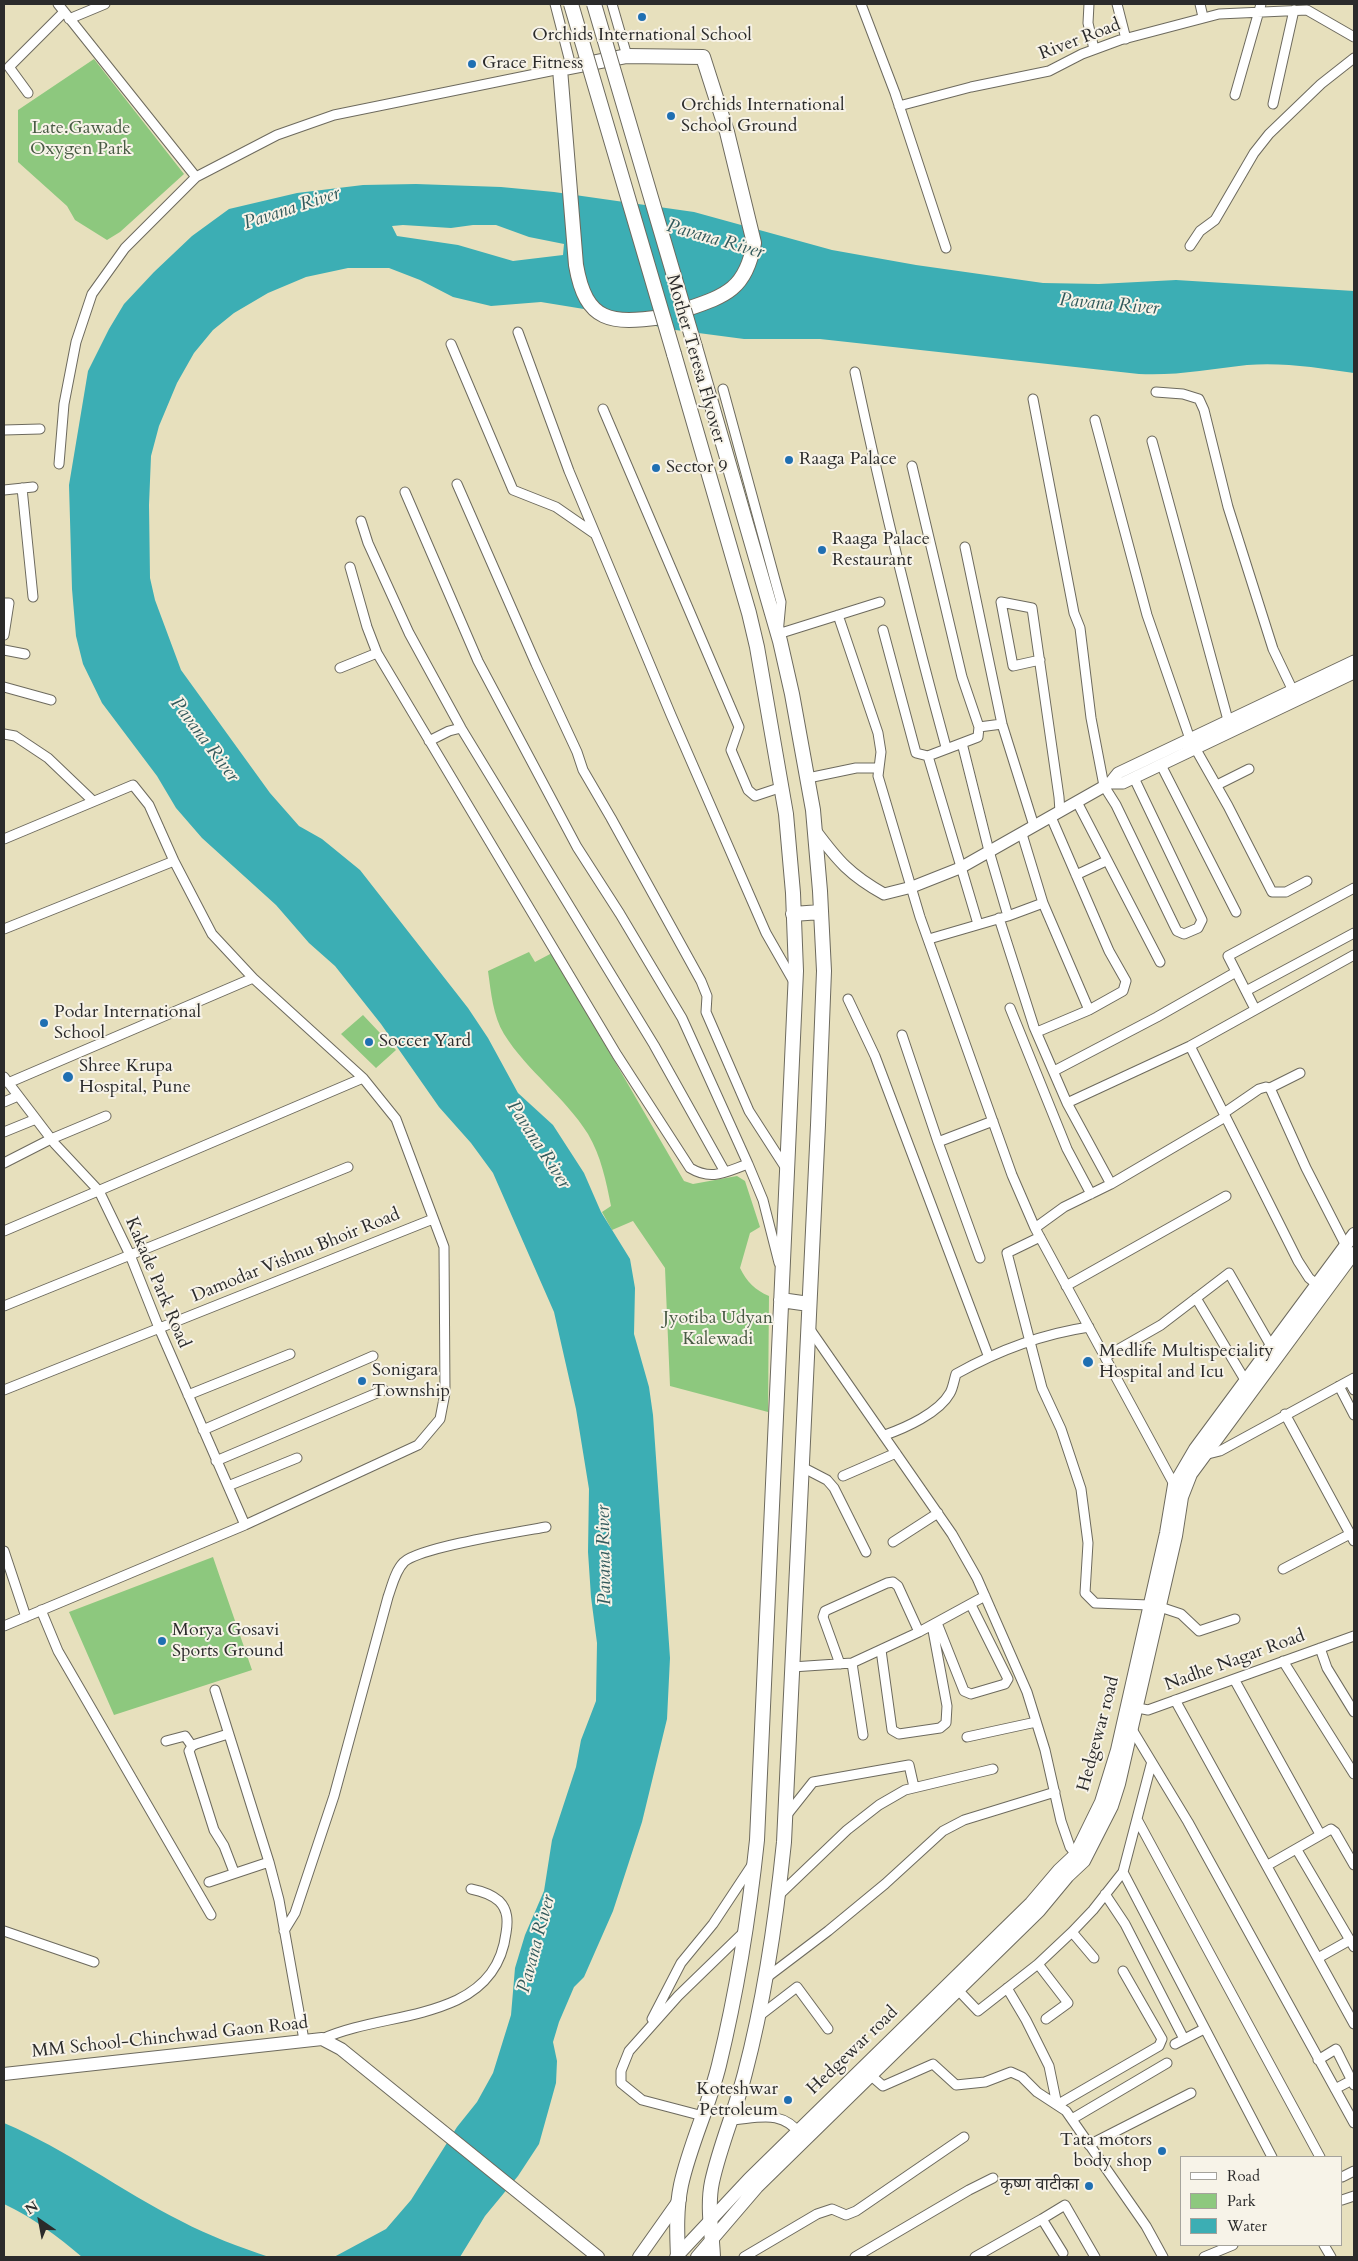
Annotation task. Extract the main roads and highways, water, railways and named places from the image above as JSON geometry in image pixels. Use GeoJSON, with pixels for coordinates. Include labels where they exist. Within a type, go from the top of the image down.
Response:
{"type":"FeatureCollection","features":[{"type":"Feature","properties":{"kind":"main road","name":"Mother Teresa Flyover"},"geometry":{"type":"LineString","coordinates":[[571,4],[749,613],[757,647],[782,787],[794,914],[795,985],[754,1861],[746,1931],[718,2067],[681,2185],[677,2224],[678,2257]]}},
{"type":"Feature","properties":{"kind":"main road","name":"Mother Teresa Flyover"},"geometry":{"type":"LineString","coordinates":[[594,4],[778,634],[808,778],[815,830],[821,912],[824,971],[802,1467],[785,1816],[779,1895],[766,1978],[745,2074],[712,2182],[712,2239]]}},
{"type":"Feature","properties":{"kind":"main road"},"geometry":{"type":"LineString","coordinates":[[663,317],[638,320],[609,318],[597,312],[586,300],[580,287],[576,265],[565,128],[565,68],[627,56],[703,57],[727,132],[754,243],[751,260],[744,276],[731,290],[710,301],[684,310]]}},
{"type":"Feature","properties":{"kind":"main road"},"geometry":{"type":"LineString","coordinates":[[794,914],[821,912]]}},
{"type":"Feature","properties":{"kind":"main road","name":"Hedgewar road"},"geometry":{"type":"LineString","coordinates":[[1249,1384],[1271,1346],[1351,1255],[1354,1234]]}},
{"type":"Feature","properties":{"kind":"main road","name":"Hedgewar road"},"geometry":{"type":"LineString","coordinates":[[1155,1606],[1174,1485],[1322,1289]]}},
{"type":"Feature","properties":{"kind":"main road"},"geometry":{"type":"LineString","coordinates":[[781,1300],[809,1304]]}},
{"type":"Feature","properties":{"kind":"main road","name":"Hedgewar road"},"geometry":{"type":"LineString","coordinates":[[697,2257],[802,2136],[867,2073],[1041,1893],[1059,1870],[1080,1858],[1106,1788],[1132,1707],[1155,1606],[1176,1536],[1182,1497],[1200,1452]]}},
{"type":"Feature","properties":{"kind":"main road","name":"Hedgewar road"},"geometry":{"type":"LineString","coordinates":[[867,2073],[959,1991],[1049,1900],[1068,1876],[1112,1806],[1132,1731],[1132,1707]]}},
{"type":"Feature","properties":{"kind":"main road","name":"MM School-Chinchwad Gaon Road"},"geometry":{"type":"LineString","coordinates":[[4,2074],[322,2039],[341,2050],[530,2201],[594,2256]]}},
{"type":"Feature","properties":{"kind":"main road","name":"Hedgewar road"},"geometry":{"type":"LineString","coordinates":[[678,2257],[749,2179],[802,2136]]}},
{"type":"Feature","properties":{"kind":"main road"},"geometry":{"type":"LineString","coordinates":[[639,2257],[680,2199]]}},
{"type":"Feature","properties":{"kind":"main road"},"geometry":{"type":"LineString","coordinates":[[712,2239],[713,2257]]}},
{"type":"Feature","properties":{"kind":"water","name":"Pavana River"},"geometry":{"type":"Polygon","coordinates":[[[416,184],[501,187],[554,192],[694,212],[832,250],[916,265],[1043,283],[1099,284],[1176,280],[1354,291],[1354,373],[1301,366],[1260,364],[1180,373],[1139,374],[820,339],[744,339],[668,329],[590,310],[541,302],[491,306],[453,297],[420,280],[389,268],[348,268],[306,277],[268,293],[234,313],[213,330],[194,353],[177,383],[159,426],[151,456],[149,505],[150,578],[155,600],[181,670],[270,793],[299,826],[322,839],[360,870],[468,1008],[488,1038],[518,1093],[553,1125],[584,1173],[601,1212],[630,1259],[635,1288],[634,1334],[649,1387],[653,1415],[670,1658],[667,1719],[642,1822],[613,1911],[584,1977],[574,1987],[559,2022],[553,2042],[557,2061],[556,2083],[539,2144],[518,2176],[485,2216],[460,2257],[334,2257],[386,2229],[411,2200],[457,2127],[477,2102],[493,2073],[511,2015],[515,1968],[525,1935],[544,1891],[552,1840],[576,1767],[581,1740],[596,1701],[597,1643],[588,1552],[589,1489],[576,1409],[554,1312],[493,1173],[471,1143],[439,1107],[381,1024],[335,966],[309,943],[276,905],[202,838],[176,808],[157,776],[102,703],[83,664],[76,636],[72,589],[69,485],[88,371],[124,304],[192,236],[229,209],[297,193],[363,185],[416,184]],[[473,225],[451,228],[392,226],[397,236],[458,245],[513,261],[563,255],[564,244],[529,237],[496,225],[473,225]]]}},
{"type":"Feature","properties":{"kind":"water"},"geometry":{"type":"Polygon","coordinates":[[[4,2123],[49,2145],[137,2197],[192,2226],[225,2241],[269,2257],[82,2257],[45,2228],[4,2204],[4,2123]]]}},
{"type":"Feature","properties":{"kind":"place","name":"Orchids International School"},"geometry":{"type":"Point","coordinates":[642,17]}},
{"type":"Feature","properties":{"kind":"place","name":"Grace Fitness"},"geometry":{"type":"Point","coordinates":[472,64]}},
{"type":"Feature","properties":{"kind":"place","name":"Orchids International School Ground"},"geometry":{"type":"Point","coordinates":[671,116]}},
{"type":"Feature","properties":{"kind":"place","name":"Raaga Palace"},"geometry":{"type":"Point","coordinates":[789,460]}},
{"type":"Feature","properties":{"kind":"place","name":"Sector 9"},"geometry":{"type":"Point","coordinates":[656,468]}},
{"type":"Feature","properties":{"kind":"place","name":"Raaga Palace Restaurant"},"geometry":{"type":"Point","coordinates":[822,550]}},
{"type":"Feature","properties":{"kind":"place","name":"Podar International School"},"geometry":{"type":"Point","coordinates":[44,1023]}},
{"type":"Feature","properties":{"kind":"place","name":"Soccer Yard"},"geometry":{"type":"Point","coordinates":[369,1042]}},
{"type":"Feature","properties":{"kind":"place","name":"Shree Krupa Hospital, Pune"},"geometry":{"type":"Point","coordinates":[68,1077]}},
{"type":"Feature","properties":{"kind":"place","name":"Medlife Multispeciality Hospital and Icu"},"geometry":{"type":"Point","coordinates":[1088,1362]}},
{"type":"Feature","properties":{"kind":"place","name":"Sonigara Township"},"geometry":{"type":"Point","coordinates":[362,1381]}},
{"type":"Feature","properties":{"kind":"place","name":"Morya Gosavi Sports Ground"},"geometry":{"type":"Point","coordinates":[162,1641]}},
{"type":"Feature","properties":{"kind":"place","name":"Koteshwar Petroleum"},"geometry":{"type":"Point","coordinates":[788,2100]}},
{"type":"Feature","properties":{"kind":"place","name":"Tata motors body shop"},"geometry":{"type":"Point","coordinates":[1162,2151]}},
{"type":"Feature","properties":{"kind":"place","name":"कृष्ण वाटीका"},"geometry":{"type":"Point","coordinates":[1089,2186]}},
{"type":"Feature","properties":{"kind":"park label","name":"Late.Gawade Oxygen Park"},"geometry":{"type":"Point","coordinates":[81,139]}},
{"type":"Feature","properties":{"kind":"park label","name":"Jyotiba Udyan Kalewadi"},"geometry":{"type":"Point","coordinates":[718,1329]}}]}
